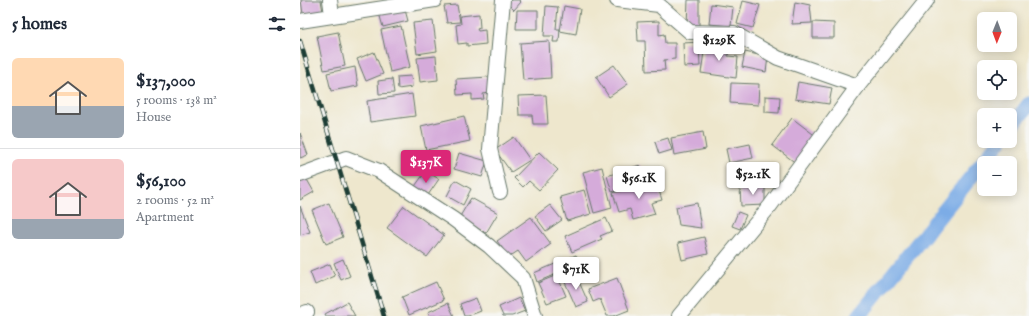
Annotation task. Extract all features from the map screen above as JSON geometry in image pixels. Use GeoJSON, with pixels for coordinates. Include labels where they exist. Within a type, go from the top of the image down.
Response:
{"type":"FeatureCollection","features":[{"type":"Feature","properties":{"kind":"street"},"geometry":{"type":"LineString","coordinates":[[330,0],[332,15]]}},
{"type":"Feature","properties":{"kind":"street"},"geometry":{"type":"LineString","coordinates":[[300,21],[435,0]]}},
{"type":"Feature","properties":{"kind":"street"},"geometry":{"type":"LineString","coordinates":[[500,192],[490,149],[502,0]]}},
{"type":"Feature","properties":{"kind":"street"},"geometry":{"type":"LineString","coordinates":[[617,0],[659,5],[690,32],[734,33],[778,58],[858,86]]}},
{"type":"Feature","properties":{"kind":"street"},"geometry":{"type":"LineString","coordinates":[[679,316],[770,206],[858,86],[927,0]]}},
{"type":"Feature","properties":{"kind":"street"},"geometry":{"type":"LineString","coordinates":[[300,175],[346,158],[379,171],[453,219],[489,246],[523,278],[535,316]]}},
{"type":"Feature","properties":{"kind":"building"},"geometry":{"type":"Polygon","coordinates":[[[301,0],[321,0],[323,12],[303,14],[301,0]]]}},
{"type":"Feature","properties":{"kind":"building"},"geometry":{"type":"Polygon","coordinates":[[[504,0],[519,0],[521,2],[514,10],[504,0]]]}},
{"type":"Feature","properties":{"kind":"building"},"geometry":{"type":"Polygon","coordinates":[[[688,0],[699,0],[699,25],[687,25],[688,0]]]}},
{"type":"Feature","properties":{"kind":"building"},"geometry":{"type":"Polygon","coordinates":[[[743,1],[760,5],[753,28],[737,24],[743,1]]]}},
{"type":"Feature","properties":{"kind":"building"},"geometry":{"type":"Polygon","coordinates":[[[795,2],[810,5],[812,23],[792,24],[795,2]]]}},
{"type":"Feature","properties":{"kind":"building"},"geometry":{"type":"Polygon","coordinates":[[[711,4],[733,7],[731,26],[709,24],[711,4]]]}},
{"type":"Feature","properties":{"kind":"building"},"geometry":{"type":"Polygon","coordinates":[[[457,5],[460,22],[447,23],[444,6],[457,5]]]}},
{"type":"Feature","properties":{"kind":"building"},"geometry":{"type":"Polygon","coordinates":[[[404,6],[408,21],[383,27],[379,13],[404,6]]]}},
{"type":"Feature","properties":{"kind":"building"},"geometry":{"type":"Polygon","coordinates":[[[546,6],[558,7],[556,29],[560,29],[559,42],[553,42],[554,36],[544,36],[546,6]]]}},
{"type":"Feature","properties":{"kind":"building"},"geometry":{"type":"Polygon","coordinates":[[[564,6],[580,9],[576,34],[560,31],[564,6]]]}},
{"type":"Feature","properties":{"kind":"building"},"geometry":{"type":"Polygon","coordinates":[[[517,10],[538,10],[538,29],[516,29],[517,10]]]}},
{"type":"Feature","properties":{"kind":"building"},"geometry":{"type":"Polygon","coordinates":[[[479,14],[480,28],[477,29],[478,31],[485,30],[486,44],[467,46],[467,43],[458,44],[456,25],[461,24],[460,16],[479,14]]]}},
{"type":"Feature","properties":{"kind":"building"},"geometry":{"type":"Polygon","coordinates":[[[433,21],[437,51],[417,54],[413,23],[433,21]]]}},
{"type":"Feature","properties":{"kind":"building"},"geometry":{"type":"Polygon","coordinates":[[[659,21],[659,35],[664,34],[665,43],[675,43],[675,59],[664,60],[665,70],[646,71],[645,41],[638,41],[637,22],[659,21]]]}},
{"type":"Feature","properties":{"kind":"building"},"geometry":{"type":"Polygon","coordinates":[[[813,22],[834,23],[834,38],[813,38],[813,22]]]}},
{"type":"Feature","properties":{"kind":"building"},"geometry":{"type":"Polygon","coordinates":[[[401,26],[410,67],[390,72],[381,30],[401,26]]]}},
{"type":"Feature","properties":{"kind":"building"},"geometry":{"type":"Polygon","coordinates":[[[338,32],[345,66],[324,70],[317,36],[338,32]]]}},
{"type":"Feature","properties":{"kind":"building"},"geometry":{"type":"Polygon","coordinates":[[[549,41],[551,78],[523,80],[520,43],[549,41]]]}},
{"type":"Feature","properties":{"kind":"building"},"geometry":{"type":"Polygon","coordinates":[[[699,42],[700,66],[684,67],[683,43],[699,42]]]}},
{"type":"Feature","properties":{"kind":"building"},"geometry":{"type":"Polygon","coordinates":[[[705,45],[729,48],[728,56],[738,57],[736,78],[701,73],[705,45]]]}},
{"type":"Feature","properties":{"kind":"building"},"geometry":{"type":"Polygon","coordinates":[[[374,52],[383,74],[366,81],[357,59],[374,52]]]}},
{"type":"Feature","properties":{"kind":"building"},"geometry":{"type":"Polygon","coordinates":[[[745,52],[768,57],[766,72],[742,67],[745,52]]]}},
{"type":"Feature","properties":{"kind":"building"},"geometry":{"type":"Polygon","coordinates":[[[436,56],[438,80],[420,82],[417,58],[436,56]]]}},
{"type":"Feature","properties":{"kind":"building"},"geometry":{"type":"Polygon","coordinates":[[[614,65],[628,84],[609,97],[596,77],[614,65]]]}},
{"type":"Feature","properties":{"kind":"building"},"geometry":{"type":"Polygon","coordinates":[[[355,67],[358,86],[331,91],[327,73],[355,67]]]}},
{"type":"Feature","properties":{"kind":"building"},"geometry":{"type":"Polygon","coordinates":[[[411,76],[412,87],[398,89],[397,77],[411,76]]]}},
{"type":"Feature","properties":{"kind":"building"},"geometry":{"type":"Polygon","coordinates":[[[489,77],[490,93],[483,94],[484,99],[472,100],[472,94],[457,95],[456,79],[489,77]]]}},
{"type":"Feature","properties":{"kind":"building"},"geometry":{"type":"Polygon","coordinates":[[[392,79],[394,93],[379,94],[378,81],[392,79]]]}},
{"type":"Feature","properties":{"kind":"building"},"geometry":{"type":"Polygon","coordinates":[[[798,82],[832,88],[829,104],[795,99],[798,82]]]}},
{"type":"Feature","properties":{"kind":"building"},"geometry":{"type":"Polygon","coordinates":[[[731,83],[759,84],[758,105],[730,103],[731,83]]]}},
{"type":"Feature","properties":{"kind":"building"},"geometry":{"type":"Polygon","coordinates":[[[412,94],[415,116],[370,122],[367,101],[412,94]]]}},
{"type":"Feature","properties":{"kind":"building"},"geometry":{"type":"Polygon","coordinates":[[[546,95],[548,124],[533,124],[532,115],[519,115],[518,96],[546,95]]]}},
{"type":"Feature","properties":{"kind":"building"},"geometry":{"type":"Polygon","coordinates":[[[765,96],[780,97],[779,113],[765,112],[765,96]]]}},
{"type":"Feature","properties":{"kind":"building"},"geometry":{"type":"Polygon","coordinates":[[[464,116],[470,141],[426,150],[421,126],[464,116]]]}},
{"type":"Feature","properties":{"kind":"building"},"geometry":{"type":"Polygon","coordinates":[[[792,118],[817,137],[797,164],[772,145],[792,118]]]}},
{"type":"Feature","properties":{"kind":"building"},"geometry":{"type":"Polygon","coordinates":[[[703,132],[706,149],[674,155],[671,138],[703,132]]]}},
{"type":"Feature","properties":{"kind":"building"},"geometry":{"type":"Polygon","coordinates":[[[300,133],[308,155],[300,158],[300,133]]]}},
{"type":"Feature","properties":{"kind":"building"},"geometry":{"type":"Polygon","coordinates":[[[514,137],[530,160],[511,172],[495,150],[514,137]]]}},
{"type":"Feature","properties":{"kind":"building"},"geometry":{"type":"Polygon","coordinates":[[[668,138],[672,150],[659,154],[655,142],[668,138]]]}},
{"type":"Feature","properties":{"kind":"building"},"geometry":{"type":"Polygon","coordinates":[[[750,144],[753,158],[729,163],[726,149],[750,144]]]}},
{"type":"Feature","properties":{"kind":"building"},"geometry":{"type":"Polygon","coordinates":[[[539,152],[558,170],[539,190],[529,181],[523,187],[514,178],[539,152]]]}},
{"type":"Feature","properties":{"kind":"building"},"geometry":{"type":"Polygon","coordinates":[[[459,153],[487,161],[482,177],[454,169],[459,153]]]}},
{"type":"Feature","properties":{"kind":"building"},"geometry":{"type":"Polygon","coordinates":[[[640,165],[646,181],[612,192],[607,176],[640,165]]]}},
{"type":"Feature","properties":{"kind":"building"},"geometry":{"type":"Polygon","coordinates":[[[602,167],[612,208],[594,213],[583,172],[602,167]]]}},
{"type":"Feature","properties":{"kind":"building"},"geometry":{"type":"Polygon","coordinates":[[[426,171],[439,179],[426,198],[413,189],[426,171]]]}},
{"type":"Feature","properties":{"kind":"building"},"geometry":{"type":"Polygon","coordinates":[[[305,176],[314,192],[300,200],[300,179],[305,176]]]}},
{"type":"Feature","properties":{"kind":"building"},"geometry":{"type":"Polygon","coordinates":[[[455,180],[471,189],[463,205],[447,196],[455,180]]]}},
{"type":"Feature","properties":{"kind":"building"},"geometry":{"type":"Polygon","coordinates":[[[656,181],[662,200],[651,203],[655,214],[633,220],[630,209],[619,212],[613,193],[656,181]]]}},
{"type":"Feature","properties":{"kind":"building"},"geometry":{"type":"Polygon","coordinates":[[[765,187],[765,205],[741,206],[740,188],[765,187]]]}},
{"type":"Feature","properties":{"kind":"building"},"geometry":{"type":"Polygon","coordinates":[[[584,190],[591,214],[567,221],[560,197],[584,190]]]}},
{"type":"Feature","properties":{"kind":"building"},"geometry":{"type":"Polygon","coordinates":[[[471,198],[498,213],[486,233],[459,218],[471,198]]]}},
{"type":"Feature","properties":{"kind":"building"},"geometry":{"type":"Polygon","coordinates":[[[329,203],[343,237],[326,244],[312,210],[329,203]]]}},
{"type":"Feature","properties":{"kind":"building"},"geometry":{"type":"Polygon","coordinates":[[[697,203],[701,228],[679,225],[676,207],[697,203]]]}},
{"type":"Feature","properties":{"kind":"building"},"geometry":{"type":"Polygon","coordinates":[[[550,205],[562,220],[546,231],[535,216],[550,205]]]}},
{"type":"Feature","properties":{"kind":"building"},"geometry":{"type":"Polygon","coordinates":[[[300,206],[310,232],[300,235],[300,206]]]}},
{"type":"Feature","properties":{"kind":"building"},"geometry":{"type":"Polygon","coordinates":[[[404,206],[444,235],[427,257],[387,228],[404,206]]]}},
{"type":"Feature","properties":{"kind":"building"},"geometry":{"type":"Polygon","coordinates":[[[738,212],[746,215],[740,229],[732,226],[738,212]]]}},
{"type":"Feature","properties":{"kind":"building"},"geometry":{"type":"Polygon","coordinates":[[[531,217],[551,244],[526,262],[518,251],[509,257],[497,241],[531,217]]]}},
{"type":"Feature","properties":{"kind":"building"},"geometry":{"type":"Polygon","coordinates":[[[606,218],[612,231],[600,236],[602,239],[572,252],[565,236],[606,218]]]}},
{"type":"Feature","properties":{"kind":"building"},"geometry":{"type":"Polygon","coordinates":[[[704,237],[708,254],[682,260],[678,243],[704,237]]]}},
{"type":"Feature","properties":{"kind":"building"},"geometry":{"type":"Polygon","coordinates":[[[576,255],[580,264],[537,282],[534,273],[576,255]]]}},
{"type":"Feature","properties":{"kind":"building"},"geometry":{"type":"Polygon","coordinates":[[[343,259],[350,276],[341,280],[334,263],[343,259]]]}},
{"type":"Feature","properties":{"kind":"building"},"geometry":{"type":"Polygon","coordinates":[[[330,264],[335,276],[315,285],[310,272],[330,264]]]}},
{"type":"Feature","properties":{"kind":"building"},"geometry":{"type":"Polygon","coordinates":[[[557,275],[566,296],[547,303],[538,283],[557,275]]]}},
{"type":"Feature","properties":{"kind":"building"},"geometry":{"type":"Polygon","coordinates":[[[576,275],[588,302],[576,307],[564,280],[576,275]]]}},
{"type":"Feature","properties":{"kind":"building"},"geometry":{"type":"Polygon","coordinates":[[[617,278],[629,310],[614,316],[607,316],[600,299],[593,302],[588,289],[617,278]]]}},
{"type":"Feature","properties":{"kind":"building"},"geometry":{"type":"Polygon","coordinates":[[[436,282],[444,300],[409,315],[402,297],[436,282]]]}},
{"type":"Feature","properties":{"kind":"building"},"geometry":{"type":"Polygon","coordinates":[[[476,298],[481,311],[464,316],[460,304],[476,298]]]}},
{"type":"Feature","properties":{"kind":"building"},"geometry":{"type":"Polygon","coordinates":[[[519,298],[525,311],[512,316],[503,316],[499,307],[519,298]]]}},
{"type":"Feature","properties":{"kind":"building"},"geometry":{"type":"Polygon","coordinates":[[[347,302],[355,316],[326,316],[325,314],[347,302]]]}},
{"type":"Feature","properties":{"kind":"building"},"geometry":{"type":"Polygon","coordinates":[[[448,303],[454,316],[430,316],[428,312],[448,303]]]}},
{"type":"Feature","properties":{"kind":"waterway"},"geometry":{"type":"LineString","coordinates":[[1017,119],[1029,104]]}},
{"type":"Feature","properties":{"kind":"waterway"},"geometry":{"type":"LineString","coordinates":[[859,316],[994,148]]}},
{"type":"Feature","properties":{"kind":"railway"},"geometry":{"type":"LineString","coordinates":[[300,41],[384,316]]}}]}
